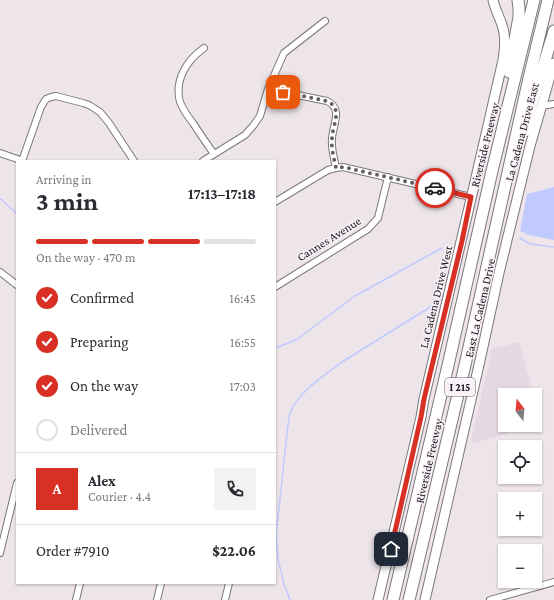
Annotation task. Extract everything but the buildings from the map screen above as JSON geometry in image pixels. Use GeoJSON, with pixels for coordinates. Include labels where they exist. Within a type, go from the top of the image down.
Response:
{"type":"FeatureCollection","features":[{"type":"Feature","properties":{"kind":"highway"},"geometry":{"type":"LineString","coordinates":[[492,170],[495,140],[512,59],[518,21],[518,0]]}},
{"type":"Feature","properties":{"kind":"highway","name":"Riverside Freeway"},"geometry":{"type":"LineString","coordinates":[[393,600],[492,170],[534,0]]}},
{"type":"Feature","properties":{"kind":"highway","name":"Riverside Freeway"},"geometry":{"type":"LineString","coordinates":[[409,600],[465,365],[529,78],[548,0]]}},
{"type":"Feature","properties":{"kind":"highway"},"geometry":{"type":"LineString","coordinates":[[508,174],[520,154],[532,103],[554,31]]}},
{"type":"Feature","properties":{"kind":"main road","name":"La Cadena Drive West"},"geometry":{"type":"LineString","coordinates":[[378,600],[505,50],[505,38],[502,25],[493,0]]}},
{"type":"Feature","properties":{"kind":"main road","name":"La Cadena Drive East"},"geometry":{"type":"LineString","coordinates":[[515,208],[530,146],[554,63]]}},
{"type":"Feature","properties":{"kind":"main road","name":"East La Cadena Drive"},"geometry":{"type":"LineString","coordinates":[[425,600],[515,208]]}},
{"type":"Feature","properties":{"kind":"street"},"geometry":{"type":"LineString","coordinates":[[205,160],[245,135],[253,126],[260,116],[268,89],[284,53],[325,21]]}},
{"type":"Feature","properties":{"kind":"street"},"geometry":{"type":"LineString","coordinates":[[204,48],[192,58],[183,72],[180,80],[179,95],[180,102],[186,113],[214,154]]}},
{"type":"Feature","properties":{"kind":"street"},"geometry":{"type":"LineString","coordinates":[[268,89],[327,101],[335,107],[336,112],[332,147],[336,168]]}},
{"type":"Feature","properties":{"kind":"street"},"geometry":{"type":"LineString","coordinates":[[22,160],[41,107],[46,99],[56,96],[83,103],[100,112],[133,160]]}},
{"type":"Feature","properties":{"kind":"street"},"geometry":{"type":"LineString","coordinates":[[541,106],[554,104]]}},
{"type":"Feature","properties":{"kind":"street"},"geometry":{"type":"LineString","coordinates":[[0,153],[19,160]]}},
{"type":"Feature","properties":{"kind":"street"},"geometry":{"type":"LineString","coordinates":[[276,201],[328,170],[343,167],[471,197]]}},
{"type":"Feature","properties":{"kind":"street","name":"Cannes Avenue"},"geometry":{"type":"LineString","coordinates":[[276,286],[368,229],[378,218],[388,177]]}},
{"type":"Feature","properties":{"kind":"street"},"geometry":{"type":"LineString","coordinates":[[0,272],[16,284]]}},
{"type":"Feature","properties":{"kind":"street"},"geometry":{"type":"LineString","coordinates":[[0,553],[16,487]]}},
{"type":"Feature","properties":{"kind":"street"},"geometry":{"type":"LineString","coordinates":[[490,600],[554,582]]}},
{"type":"Feature","properties":{"kind":"street"},"geometry":{"type":"LineString","coordinates":[[76,600],[80,584]]}},
{"type":"Feature","properties":{"kind":"street"},"geometry":{"type":"LineString","coordinates":[[157,600],[161,584]]}},
{"type":"Feature","properties":{"kind":"street"},"geometry":{"type":"LineString","coordinates":[[229,584],[225,599],[233,600]]}},
{"type":"Feature","properties":{"kind":"shaded area"},"geometry":{"type":"Polygon","coordinates":[[[519,342],[532,388],[498,388],[498,432],[511,432],[474,443],[471,441],[492,349],[519,342]]]}},
{"type":"Feature","properties":{"kind":"water"},"geometry":{"type":"Polygon","coordinates":[[[554,187],[554,240],[529,235],[520,231],[527,194],[554,187]]]}},
{"type":"Feature","properties":{"kind":"waterway"},"geometry":{"type":"LineString","coordinates":[[0,199],[16,213]]}},
{"type":"Feature","properties":{"kind":"waterway"},"geometry":{"type":"LineString","coordinates":[[520,238],[530,244],[554,247]]}},
{"type":"Feature","properties":{"kind":"waterway"},"geometry":{"type":"LineString","coordinates":[[276,348],[296,340],[355,296],[442,248]]}},
{"type":"Feature","properties":{"kind":"waterway"},"geometry":{"type":"LineString","coordinates":[[290,600],[284,584],[278,559],[276,535],[288,425],[290,413],[294,405],[305,391],[342,362],[443,299]]}},
{"type":"Feature","properties":{"kind":"way so far"},"geometry":{"type":"LineString","coordinates":[[283,92],[327,101],[335,107],[336,118],[332,138],[332,147],[336,168],[343,167],[435,188]]}},
{"type":"Feature","properties":{"kind":"route"},"geometry":{"type":"LineString","coordinates":[[391,549],[471,197],[435,188]]}}]}
